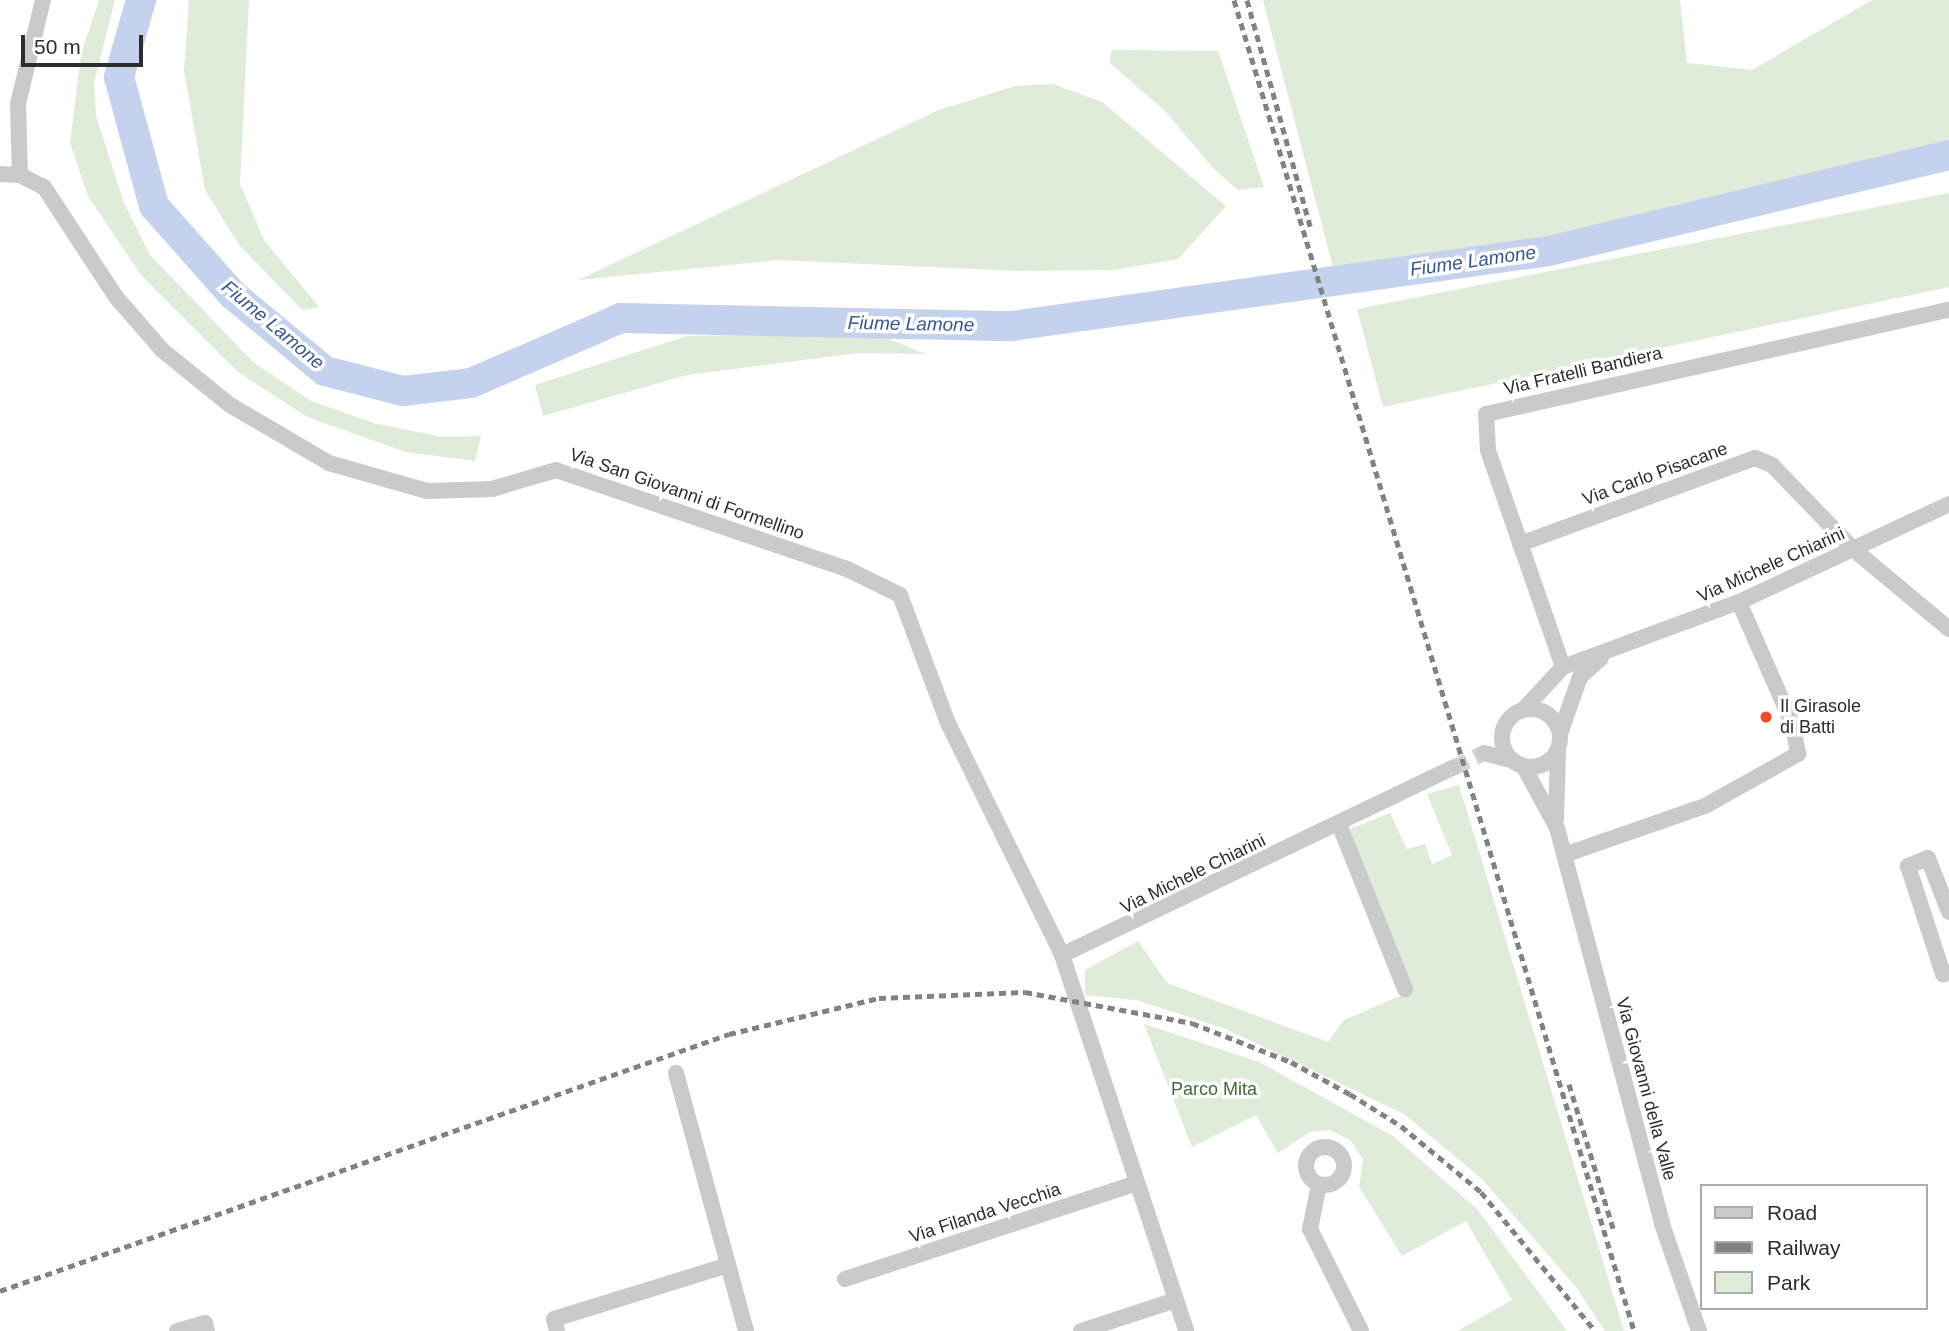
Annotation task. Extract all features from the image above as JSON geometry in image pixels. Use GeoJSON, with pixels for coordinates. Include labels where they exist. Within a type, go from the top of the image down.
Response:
{"type":"FeatureCollection","features":[{"type":"Feature","properties":{"kind":"street"},"geometry":{"type":"LineString","coordinates":[[0,174],[20,175],[18,104],[43,0]]}},
{"type":"Feature","properties":{"kind":"street","name":"Via San Giovanni di Formellino"},"geometry":{"type":"LineString","coordinates":[[20,175],[53,198],[138,323],[230,405],[329,463],[378,480],[427,491],[492,489],[556,470],[848,569],[900,595],[947,721],[1062,955]]}},
{"type":"Feature","properties":{"kind":"street","name":"Via Fratelli Bandiera"},"geometry":{"type":"LineString","coordinates":[[1563,667],[1489,450],[1486,414],[1949,310]]}},
{"type":"Feature","properties":{"kind":"street","name":"Via Carlo Pisacane"},"geometry":{"type":"LineString","coordinates":[[1520,544],[1755,458],[1772,465],[1853,550],[1949,629]]}},
{"type":"Feature","properties":{"kind":"street","name":"Via Michele Chiarini"},"geometry":{"type":"LineString","coordinates":[[1523,710],[1563,667],[1605,654],[1739,602],[1949,504]]}},
{"type":"Feature","properties":{"kind":"street"},"geometry":{"type":"LineString","coordinates":[[1564,855],[1705,806],[1798,754],[1793,724],[1739,602]]}},
{"type":"Feature","properties":{"kind":"street","name":"Via Michele Chiarini"},"geometry":{"type":"LineString","coordinates":[[1560,734],[1580,677],[1605,654]]}},
{"type":"Feature","properties":{"kind":"street"},"geometry":{"type":"LineString","coordinates":[[1523,710],[1551,716],[1560,734],[1558,751],[1544,765],[1518,763],[1484,753],[1502,738],[1508,720],[1523,710]]}},
{"type":"Feature","properties":{"kind":"street"},"geometry":{"type":"LineString","coordinates":[[1502,738],[1518,763]]}},
{"type":"Feature","properties":{"kind":"street","name":"Via Giovanni della Valle"},"geometry":{"type":"LineString","coordinates":[[1556,828],[1558,751]]}},
{"type":"Feature","properties":{"kind":"street","name":"Via Giovanni della Valle"},"geometry":{"type":"LineString","coordinates":[[1518,763],[1556,828],[1662,1224],[1699,1331]]}},
{"type":"Feature","properties":{"kind":"street","name":"Via Michele Chiarini"},"geometry":{"type":"LineString","coordinates":[[1062,955],[1453,768]]}},
{"type":"Feature","properties":{"kind":"street"},"geometry":{"type":"LineString","coordinates":[[1339,824],[1405,989]]}},
{"type":"Feature","properties":{"kind":"street"},"geometry":{"type":"LineString","coordinates":[[1949,912],[1928,858],[1908,866],[1943,974],[1949,972]]}},
{"type":"Feature","properties":{"kind":"street"},"geometry":{"type":"LineString","coordinates":[[1062,955],[1186,1331]]}},
{"type":"Feature","properties":{"kind":"street"},"geometry":{"type":"LineString","coordinates":[[676,1073],[746,1331]]}},
{"type":"Feature","properties":{"kind":"street","name":"Via Filanda Vecchia"},"geometry":{"type":"LineString","coordinates":[[845,1279],[1137,1183]]}},
{"type":"Feature","properties":{"kind":"street"},"geometry":{"type":"LineString","coordinates":[[1319,1185],[1310,1229],[1361,1331]]}},
{"type":"Feature","properties":{"kind":"street"},"geometry":{"type":"LineString","coordinates":[[557,1331],[554,1320],[728,1265]]}},
{"type":"Feature","properties":{"kind":"street"},"geometry":{"type":"LineString","coordinates":[[1081,1331],[1175,1300]]}},
{"type":"Feature","properties":{"kind":"street"},"geometry":{"type":"LineString","coordinates":[[177,1331],[206,1327]]}},
{"type":"Feature","properties":{"kind":"green space"},"geometry":{"type":"Polygon","coordinates":[[[99,0],[115,0],[94,83],[96,116],[124,203],[150,255],[253,362],[311,401],[377,424],[443,437],[481,436],[475,461],[406,452],[307,417],[238,372],[141,275],[88,196],[70,143],[81,54],[99,0]]]}},
{"type":"Feature","properties":{"kind":"green space"},"geometry":{"type":"Polygon","coordinates":[[[189,0],[249,0],[240,184],[264,240],[319,307],[302,310],[239,245],[205,190],[184,71],[189,0]]]}},
{"type":"Feature","properties":{"kind":"green space"},"geometry":{"type":"Polygon","coordinates":[[[1263,0],[1680,0],[1687,63],[1752,70],[1872,0],[1949,0],[1949,151],[1547,245],[1335,275],[1263,0]]]}},
{"type":"Feature","properties":{"kind":"green space"},"geometry":{"type":"Polygon","coordinates":[[[1112,50],[1218,51],[1264,187],[1238,190],[1214,169],[1165,111],[1109,62],[1112,50]]]}},
{"type":"Feature","properties":{"kind":"green space"},"geometry":{"type":"Polygon","coordinates":[[[1053,84],[1102,102],[1226,206],[1178,259],[1114,270],[1020,271],[778,260],[578,280],[939,110],[1015,86],[1053,84]]]}},
{"type":"Feature","properties":{"kind":"green space"},"geometry":{"type":"Polygon","coordinates":[[[1949,193],[1949,287],[1383,407],[1357,309],[1949,193]]]}},
{"type":"Feature","properties":{"kind":"green space"},"geometry":{"type":"Polygon","coordinates":[[[876,333],[925,354],[858,353],[687,375],[543,416],[535,385],[687,336],[876,333]]]}},
{"type":"Feature","properties":{"kind":"green space"},"geometry":{"type":"Polygon","coordinates":[[[1459,785],[1624,1331],[1605,1331],[1576,1287],[1482,1179],[1404,1114],[1226,1029],[1136,1000],[1085,995],[1085,970],[1138,941],[1167,983],[1328,1042],[1344,1020],[1412,991],[1350,829],[1390,813],[1407,849],[1425,844],[1432,864],[1452,855],[1427,794],[1459,785]]]}},
{"type":"Feature","properties":{"kind":"green space","name":"Parco Mita"},"geometry":{"type":"Polygon","coordinates":[[[1144,1024],[1259,1062],[1393,1136],[1477,1209],[1567,1331],[1457,1331],[1512,1300],[1466,1221],[1402,1256],[1359,1187],[1363,1159],[1350,1140],[1330,1130],[1310,1132],[1278,1153],[1256,1115],[1192,1147],[1144,1024]]]}},
{"type":"Feature","properties":{"kind":"waterway","name":"Fiume Lamone"},"geometry":{"type":"LineString","coordinates":[[141,0],[119,77],[154,206],[233,295],[325,371],[403,391],[471,383],[621,318],[1012,326],[1549,251],[1949,155]]}},
{"type":"Feature","properties":{"kind":"tunnel"},"geometry":{"type":"LineString","coordinates":[[1453,768],[1484,753]]}},
{"type":"Feature","properties":{"kind":"railway"},"geometry":{"type":"LineString","coordinates":[[1234,0],[1634,1331]]}},
{"type":"Feature","properties":{"kind":"railway"},"geometry":{"type":"LineString","coordinates":[[1247,0],[1311,229]]}},
{"type":"Feature","properties":{"kind":"railway"},"geometry":{"type":"LineString","coordinates":[[0,1291],[729,1034],[879,998],[1025,992],[1192,1023],[1291,1062],[1350,1094],[1401,1126],[1481,1192],[1595,1331]]}},
{"type":"Feature","properties":{"kind":"railway"},"geometry":{"type":"LineString","coordinates":[[1569,1084],[1613,1228]]}},
{"type":"Feature","properties":{"kind":"place","name":"Il Girasole di Batti"},"geometry":{"type":"Point","coordinates":[1766,717]}}]}
